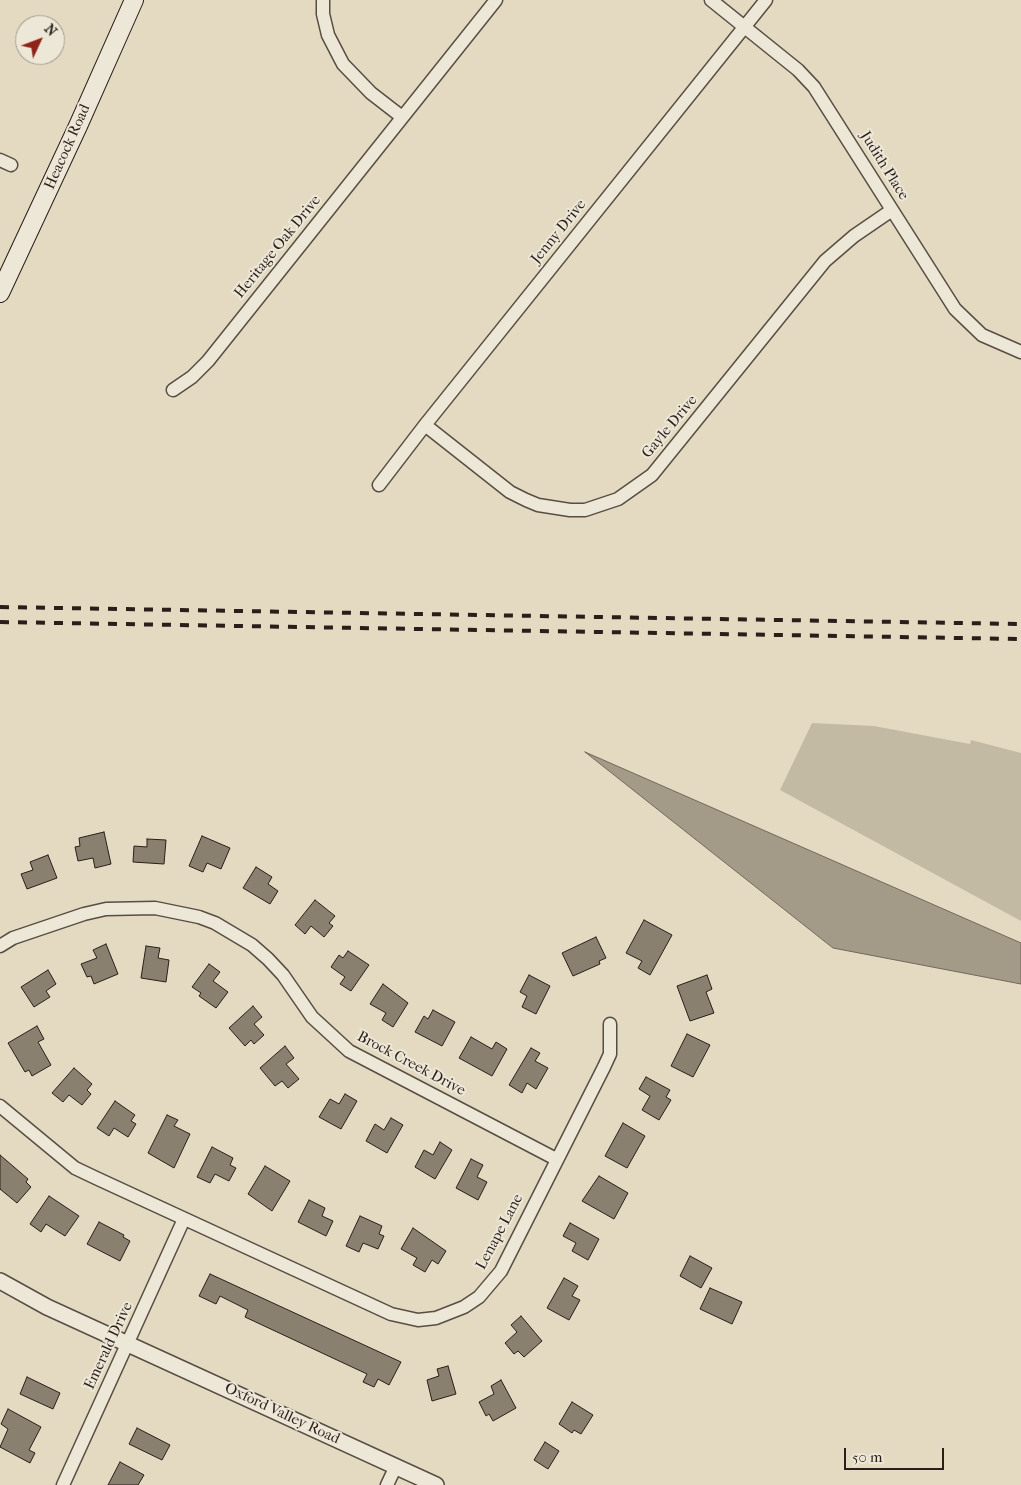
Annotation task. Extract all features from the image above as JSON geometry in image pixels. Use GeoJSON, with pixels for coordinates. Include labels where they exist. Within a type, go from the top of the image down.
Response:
{"type":"FeatureCollection","features":[{"type":"Feature","properties":{"kind":"main road","name":"Heacock Road"},"geometry":{"type":"LineString","coordinates":[[0,293],[134,0]]}},
{"type":"Feature","properties":{"kind":"street"},"geometry":{"type":"LineString","coordinates":[[323,0],[323,14],[328,35],[343,64],[371,93],[402,117]]}},
{"type":"Feature","properties":{"kind":"street","name":"Heritage Oak Drive"},"geometry":{"type":"LineString","coordinates":[[173,390],[192,377],[208,361],[496,0]]}},
{"type":"Feature","properties":{"kind":"street","name":"Judith Place"},"geometry":{"type":"LineString","coordinates":[[711,0],[798,70],[814,87],[955,309],[982,334],[1021,352]]}},
{"type":"Feature","properties":{"kind":"street","name":"Jenny Drive"},"geometry":{"type":"LineString","coordinates":[[379,485],[766,0]]}},
{"type":"Feature","properties":{"kind":"street","name":"Gayle Drive"},"geometry":{"type":"LineString","coordinates":[[425,425],[510,492],[532,503],[570,510],[585,510],[618,499],[652,475],[825,260],[854,236],[892,210]]}},
{"type":"Feature","properties":{"kind":"street","name":"Brock Creek Drive"},"geometry":{"type":"LineString","coordinates":[[0,946],[13,938],[84,914],[106,909],[155,908],[199,917],[215,923],[252,945],[268,958],[312,1017],[330,1036],[349,1051],[556,1159]]}},
{"type":"Feature","properties":{"kind":"street","name":"Lenape Lane"},"geometry":{"type":"LineString","coordinates":[[184,1219],[391,1314],[418,1320],[436,1318],[464,1307],[490,1286],[505,1262],[610,1054],[610,1024]]}},
{"type":"Feature","properties":{"kind":"street"},"geometry":{"type":"LineString","coordinates":[[0,1106],[75,1168],[184,1219]]}},
{"type":"Feature","properties":{"kind":"street","name":"Emerald Drive"},"geometry":{"type":"LineString","coordinates":[[63,1485],[184,1219]]}},
{"type":"Feature","properties":{"kind":"street","name":"Oxford Valley Road"},"geometry":{"type":"LineString","coordinates":[[0,1281],[47,1307],[436,1485]]}},
{"type":"Feature","properties":{"kind":"street"},"geometry":{"type":"LineString","coordinates":[[387,1485],[396,1466]]}},
{"type":"Feature","properties":{"kind":"shaded area"},"geometry":{"type":"Polygon","coordinates":[[[812,723],[874,726],[970,744],[971,740],[1021,753],[1021,921],[780,790],[812,723]]]}},
{"type":"Feature","properties":{"kind":"shaded area"},"geometry":{"type":"Polygon","coordinates":[[[585,752],[1021,943],[1021,984],[833,948],[585,752]]]}},
{"type":"Feature","properties":{"kind":"building"},"geometry":{"type":"Polygon","coordinates":[[[104,832],[111,864],[95,868],[93,858],[78,861],[75,847],[80,846],[79,838],[104,832]]]}},
{"type":"Feature","properties":{"kind":"building"},"geometry":{"type":"Polygon","coordinates":[[[202,836],[230,848],[221,869],[207,863],[203,872],[189,866],[202,836]]]}},
{"type":"Feature","properties":{"kind":"building"},"geometry":{"type":"Polygon","coordinates":[[[147,839],[166,840],[164,864],[133,862],[134,846],[147,847],[147,839]]]}},
{"type":"Feature","properties":{"kind":"building"},"geometry":{"type":"Polygon","coordinates":[[[48,855],[57,878],[27,889],[21,874],[33,870],[30,862],[48,855]]]}},
{"type":"Feature","properties":{"kind":"building"},"geometry":{"type":"Polygon","coordinates":[[[256,867],[272,877],[268,884],[278,891],[270,904],[243,888],[256,867]]]}},
{"type":"Feature","properties":{"kind":"building"},"geometry":{"type":"Polygon","coordinates":[[[315,900],[335,916],[329,923],[333,926],[324,937],[311,926],[305,934],[295,925],[315,900]]]}},
{"type":"Feature","properties":{"kind":"building"},"geometry":{"type":"Polygon","coordinates":[[[644,920],[672,935],[650,975],[638,968],[642,961],[626,953],[644,920]]]}},
{"type":"Feature","properties":{"kind":"building"},"geometry":{"type":"Polygon","coordinates":[[[596,937],[606,958],[599,961],[600,964],[573,976],[562,953],[596,937]]]}},
{"type":"Feature","properties":{"kind":"building"},"geometry":{"type":"Polygon","coordinates":[[[106,944],[118,974],[94,984],[91,976],[87,977],[81,964],[97,958],[93,950],[106,944]]]}},
{"type":"Feature","properties":{"kind":"building"},"geometry":{"type":"Polygon","coordinates":[[[146,946],[160,948],[158,958],[169,960],[166,982],[141,978],[146,946]]]}},
{"type":"Feature","properties":{"kind":"building"},"geometry":{"type":"Polygon","coordinates":[[[348,951],[369,965],[351,991],[340,984],[345,977],[331,967],[339,955],[343,958],[348,951]]]}},
{"type":"Feature","properties":{"kind":"building"},"geometry":{"type":"Polygon","coordinates":[[[209,964],[220,972],[213,981],[228,992],[216,1008],[199,996],[201,993],[192,987],[209,964]]]}},
{"type":"Feature","properties":{"kind":"building"},"geometry":{"type":"Polygon","coordinates":[[[48,970],[56,984],[46,991],[50,997],[34,1007],[21,987],[48,970]]]}},
{"type":"Feature","properties":{"kind":"building"},"geometry":{"type":"Polygon","coordinates":[[[529,975],[550,986],[536,1014],[522,1007],[527,996],[520,992],[529,975]]]}},
{"type":"Feature","properties":{"kind":"building"},"geometry":{"type":"Polygon","coordinates":[[[707,975],[712,989],[706,992],[714,1013],[690,1021],[677,986],[707,975]]]}},
{"type":"Feature","properties":{"kind":"building"},"geometry":{"type":"Polygon","coordinates":[[[383,984],[408,1003],[393,1027],[382,1020],[386,1013],[370,1004],[383,984]]]}},
{"type":"Feature","properties":{"kind":"building"},"geometry":{"type":"Polygon","coordinates":[[[253,1006],[262,1017],[254,1024],[264,1035],[254,1044],[251,1040],[245,1046],[229,1028],[253,1006]]]}},
{"type":"Feature","properties":{"kind":"building"},"geometry":{"type":"Polygon","coordinates":[[[433,1010],[455,1022],[442,1046],[415,1032],[424,1016],[428,1019],[433,1010]]]}},
{"type":"Feature","properties":{"kind":"building"},"geometry":{"type":"Polygon","coordinates":[[[37,1026],[44,1039],[38,1042],[51,1065],[32,1076],[29,1070],[25,1072],[8,1043],[37,1026]]]}},
{"type":"Feature","properties":{"kind":"building"},"geometry":{"type":"Polygon","coordinates":[[[687,1034],[710,1045],[693,1077],[671,1066],[687,1034]]]}},
{"type":"Feature","properties":{"kind":"building"},"geometry":{"type":"Polygon","coordinates":[[[471,1037],[492,1049],[496,1042],[507,1049],[492,1076],[459,1058],[471,1037]]]}},
{"type":"Feature","properties":{"kind":"building"},"geometry":{"type":"Polygon","coordinates":[[[285,1046],[294,1058],[286,1064],[299,1079],[288,1088],[282,1081],[275,1086],[260,1068],[285,1046]]]}},
{"type":"Feature","properties":{"kind":"building"},"geometry":{"type":"Polygon","coordinates":[[[531,1048],[540,1053],[535,1061],[548,1068],[536,1089],[527,1083],[522,1093],[509,1085],[531,1048]]]}},
{"type":"Feature","properties":{"kind":"building"},"geometry":{"type":"Polygon","coordinates":[[[74,1068],[92,1084],[87,1090],[91,1094],[82,1105],[69,1095],[63,1102],[52,1093],[74,1068]]]}},
{"type":"Feature","properties":{"kind":"building"},"geometry":{"type":"Polygon","coordinates":[[[646,1077],[670,1090],[666,1097],[671,1100],[659,1120],[642,1110],[650,1096],[639,1089],[646,1077]]]}},
{"type":"Feature","properties":{"kind":"building"},"geometry":{"type":"Polygon","coordinates":[[[345,1094],[357,1101],[341,1129],[319,1117],[330,1099],[339,1104],[345,1094]]]}},
{"type":"Feature","properties":{"kind":"building"},"geometry":{"type":"Polygon","coordinates":[[[115,1101],[135,1115],[131,1121],[136,1124],[128,1137],[114,1128],[109,1136],[97,1128],[115,1101]]]}},
{"type":"Feature","properties":{"kind":"building"},"geometry":{"type":"Polygon","coordinates":[[[167,1115],[178,1120],[174,1126],[190,1134],[174,1168],[148,1153],[167,1115]]]}},
{"type":"Feature","properties":{"kind":"building"},"geometry":{"type":"Polygon","coordinates":[[[391,1118],[403,1125],[387,1153],[366,1141],[375,1124],[384,1130],[391,1118]]]}},
{"type":"Feature","properties":{"kind":"building"},"geometry":{"type":"Polygon","coordinates":[[[623,1123],[645,1136],[627,1168],[605,1156],[623,1123]]]}},
{"type":"Feature","properties":{"kind":"building"},"geometry":{"type":"Polygon","coordinates":[[[440,1142],[452,1150],[435,1179],[415,1167],[424,1150],[433,1155],[440,1142]]]}},
{"type":"Feature","properties":{"kind":"building"},"geometry":{"type":"Polygon","coordinates":[[[212,1147],[233,1158],[230,1165],[236,1168],[229,1181],[215,1174],[210,1183],[197,1177],[212,1147]]]}},
{"type":"Feature","properties":{"kind":"building"},"geometry":{"type":"Polygon","coordinates":[[[0,1155],[28,1179],[26,1182],[31,1187],[17,1203],[0,1189],[0,1155]]]}},
{"type":"Feature","properties":{"kind":"building"},"geometry":{"type":"Polygon","coordinates":[[[471,1159],[483,1165],[477,1177],[487,1182],[478,1200],[456,1188],[471,1159]]]}},
{"type":"Feature","properties":{"kind":"building"},"geometry":{"type":"Polygon","coordinates":[[[265,1166],[290,1181],[272,1211],[248,1194],[265,1166]]]}},
{"type":"Feature","properties":{"kind":"building"},"geometry":{"type":"Polygon","coordinates":[[[599,1176],[628,1193],[614,1219],[582,1201],[599,1176]]]}},
{"type":"Feature","properties":{"kind":"building"},"geometry":{"type":"Polygon","coordinates":[[[49,1196],[79,1216],[65,1236],[46,1224],[41,1232],[30,1224],[49,1196]]]}},
{"type":"Feature","properties":{"kind":"building"},"geometry":{"type":"Polygon","coordinates":[[[309,1200],[325,1208],[322,1216],[333,1221],[326,1236],[298,1222],[309,1200]]]}},
{"type":"Feature","properties":{"kind":"building"},"geometry":{"type":"Polygon","coordinates":[[[360,1216],[382,1226],[379,1234],[384,1236],[378,1249],[363,1243],[359,1252],[346,1246],[360,1216]]]}},
{"type":"Feature","properties":{"kind":"building"},"geometry":{"type":"Polygon","coordinates":[[[99,1222],[124,1235],[123,1237],[130,1241],[120,1261],[87,1244],[99,1222]]]}},
{"type":"Feature","properties":{"kind":"building"},"geometry":{"type":"Polygon","coordinates":[[[570,1223],[599,1239],[588,1260],[572,1251],[576,1243],[563,1236],[570,1223]]]}},
{"type":"Feature","properties":{"kind":"building"},"geometry":{"type":"Polygon","coordinates":[[[413,1228],[446,1251],[438,1264],[432,1260],[425,1272],[413,1265],[417,1258],[401,1249],[413,1228]]]}},
{"type":"Feature","properties":{"kind":"building"},"geometry":{"type":"Polygon","coordinates":[[[690,1256],[712,1268],[701,1288],[680,1276],[690,1256]]]}},
{"type":"Feature","properties":{"kind":"building"},"geometry":{"type":"Polygon","coordinates":[[[210,1274],[401,1362],[389,1385],[378,1379],[374,1387],[363,1382],[367,1374],[245,1317],[248,1310],[220,1296],[216,1304],[199,1296],[210,1274]]]}},
{"type":"Feature","properties":{"kind":"building"},"geometry":{"type":"Polygon","coordinates":[[[564,1278],[578,1286],[572,1296],[580,1300],[569,1320],[547,1308],[564,1278]]]}},
{"type":"Feature","properties":{"kind":"building"},"geometry":{"type":"Polygon","coordinates":[[[710,1288],[742,1302],[732,1324],[700,1309],[710,1288]]]}},
{"type":"Feature","properties":{"kind":"building"},"geometry":{"type":"Polygon","coordinates":[[[521,1316],[542,1341],[524,1357],[518,1351],[514,1354],[505,1343],[517,1332],[511,1325],[521,1316]]]}},
{"type":"Feature","properties":{"kind":"building"},"geometry":{"type":"Polygon","coordinates":[[[448,1366],[456,1394],[432,1401],[427,1380],[439,1376],[437,1369],[448,1366]]]}},
{"type":"Feature","properties":{"kind":"building"},"geometry":{"type":"Polygon","coordinates":[[[27,1377],[60,1393],[53,1409],[20,1394],[27,1377]]]}},
{"type":"Feature","properties":{"kind":"building"},"geometry":{"type":"Polygon","coordinates":[[[501,1380],[516,1408],[493,1421],[489,1414],[486,1416],[479,1402],[494,1394],[491,1386],[501,1380]]]}},
{"type":"Feature","properties":{"kind":"building"},"geometry":{"type":"Polygon","coordinates":[[[572,1402],[593,1415],[581,1434],[574,1430],[572,1433],[559,1424],[572,1402]]]}},
{"type":"Feature","properties":{"kind":"building"},"geometry":{"type":"Polygon","coordinates":[[[8,1409],[41,1427],[29,1450],[35,1453],[30,1463],[0,1447],[8,1429],[1,1424],[8,1409]]]}},
{"type":"Feature","properties":{"kind":"building"},"geometry":{"type":"Polygon","coordinates":[[[137,1428],[170,1445],[162,1460],[129,1444],[137,1428]]]}},
{"type":"Feature","properties":{"kind":"building"},"geometry":{"type":"Polygon","coordinates":[[[545,1442],[559,1451],[548,1469],[534,1460],[545,1442]]]}},
{"type":"Feature","properties":{"kind":"building"},"geometry":{"type":"Polygon","coordinates":[[[120,1462],[144,1475],[138,1485],[108,1485],[120,1462]]]}},
{"type":"Feature","properties":{"kind":"railway"},"geometry":{"type":"LineString","coordinates":[[0,607],[1021,624]]}},
{"type":"Feature","properties":{"kind":"railway"},"geometry":{"type":"LineString","coordinates":[[0,622],[1021,639]]}}]}
